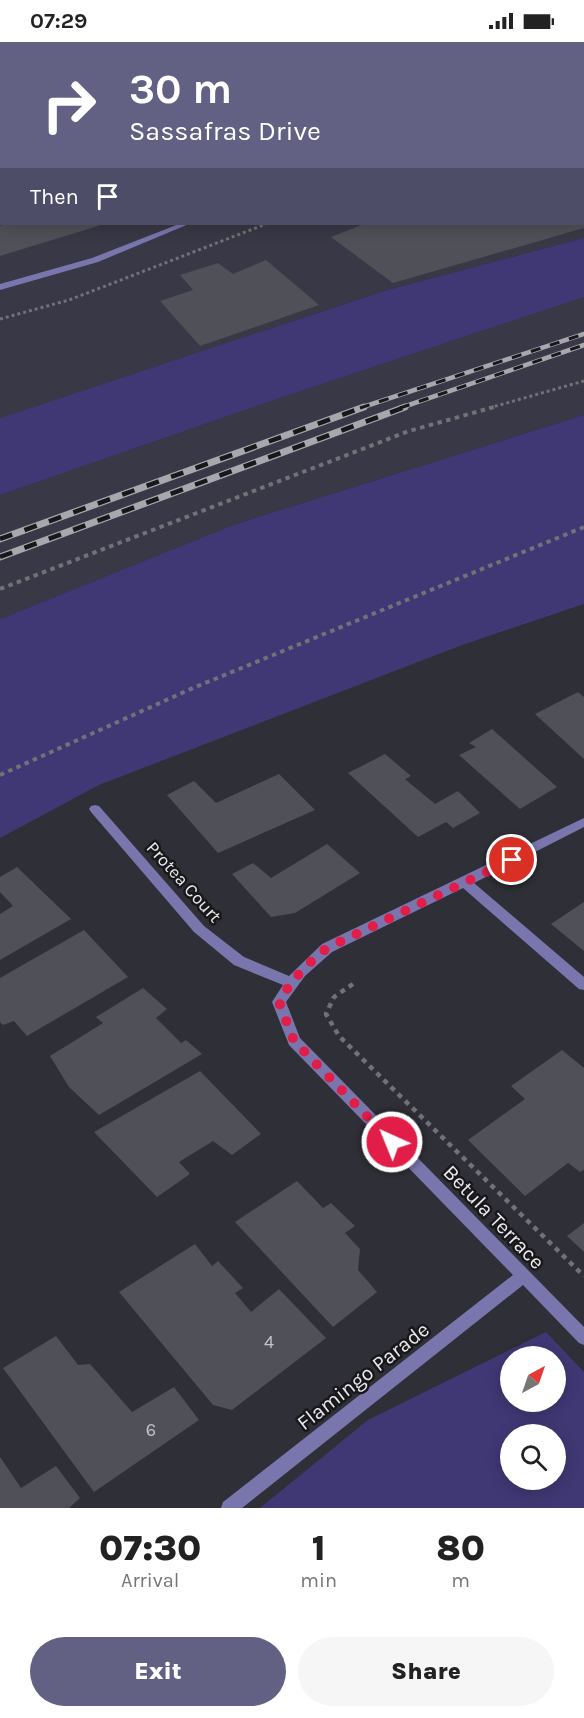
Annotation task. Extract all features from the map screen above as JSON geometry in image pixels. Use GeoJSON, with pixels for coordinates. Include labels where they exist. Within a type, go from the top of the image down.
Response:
{"type":"FeatureCollection","features":[{"type":"Feature","properties":{"kind":"street"},"geometry":{"type":"LineString","coordinates":[[0,287],[95,260],[182,225]]}},
{"type":"Feature","properties":{"kind":"street","name":"Protea Court"},"geometry":{"type":"LineString","coordinates":[[95,808],[199,929],[239,961],[290,982]]}},
{"type":"Feature","properties":{"kind":"street"},"geometry":{"type":"LineString","coordinates":[[290,982],[303,967],[327,948],[584,822]]}},
{"type":"Feature","properties":{"kind":"street"},"geometry":{"type":"LineString","coordinates":[[465,882],[584,986]]}},
{"type":"Feature","properties":{"kind":"street","name":"Betula Terrace"},"geometry":{"type":"LineString","coordinates":[[290,982],[279,1002],[294,1041],[584,1338]]}},
{"type":"Feature","properties":{"kind":"street","name":"Flamingo Parade"},"geometry":{"type":"LineString","coordinates":[[229,1508],[523,1276]]}},
{"type":"Feature","properties":{"kind":"path"},"geometry":{"type":"LineString","coordinates":[[0,319],[69,300],[263,225]]}},
{"type":"Feature","properties":{"kind":"path"},"geometry":{"type":"LineString","coordinates":[[0,589],[409,431],[584,381]]}},
{"type":"Feature","properties":{"kind":"path"},"geometry":{"type":"LineString","coordinates":[[0,775],[193,688],[584,527]]}},
{"type":"Feature","properties":{"kind":"path"},"geometry":{"type":"LineString","coordinates":[[353,984],[334,997],[326,1014],[339,1036],[584,1276]]}},
{"type":"Feature","properties":{"kind":"shaded area"},"geometry":{"type":"Polygon","coordinates":[[[0,225],[584,225],[584,238],[384,291],[0,418],[0,225]]]}},
{"type":"Feature","properties":{"kind":"shaded area"},"geometry":{"type":"Polygon","coordinates":[[[584,238],[584,297],[277,399],[0,495],[0,418],[384,291],[584,238]]]}},
{"type":"Feature","properties":{"kind":"shaded area"},"geometry":{"type":"Polygon","coordinates":[[[584,297],[584,415],[236,524],[0,619],[0,495],[277,399],[584,297]]]}},
{"type":"Feature","properties":{"kind":"shaded area"},"geometry":{"type":"Polygon","coordinates":[[[584,415],[584,604],[462,645],[99,785],[0,838],[0,619],[236,524],[584,415]]]}},
{"type":"Feature","properties":{"kind":"shaded area"},"geometry":{"type":"Polygon","coordinates":[[[546,1332],[559,1346],[518,1346],[546,1332]]]}},
{"type":"Feature","properties":{"kind":"shaded area"},"geometry":{"type":"Polygon","coordinates":[[[566,1353],[584,1372],[584,1508],[260,1508],[368,1420],[500,1355],[500,1412],[566,1412],[566,1353]]]}},
{"type":"Feature","properties":{"kind":"building"},"geometry":{"type":"Polygon","coordinates":[[[4,225],[98,225],[0,256],[0,226],[4,225]]]}},
{"type":"Feature","properties":{"kind":"building"},"geometry":{"type":"Polygon","coordinates":[[[361,225],[584,225],[584,228],[393,283],[331,237],[361,225]]]}},
{"type":"Feature","properties":{"kind":"building"},"geometry":{"type":"Polygon","coordinates":[[[266,260],[319,305],[200,346],[160,301],[193,290],[180,275],[218,263],[233,274],[266,260]]]}},
{"type":"Feature","properties":{"kind":"building"},"geometry":{"type":"Polygon","coordinates":[[[578,692],[584,697],[584,759],[535,714],[578,692]]]}},
{"type":"Feature","properties":{"kind":"building"},"geometry":{"type":"Polygon","coordinates":[[[492,729],[557,787],[520,809],[459,755],[476,747],[469,743],[492,729]]]}},
{"type":"Feature","properties":{"kind":"building"},"geometry":{"type":"Polygon","coordinates":[[[385,754],[411,776],[405,779],[435,804],[458,791],[480,813],[453,828],[446,822],[418,837],[348,773],[385,754]]]}},
{"type":"Feature","properties":{"kind":"building"},"geometry":{"type":"Polygon","coordinates":[[[279,774],[315,810],[218,853],[167,795],[194,781],[216,803],[279,774]]]}},
{"type":"Feature","properties":{"kind":"building"},"geometry":{"type":"Polygon","coordinates":[[[327,844],[360,873],[295,913],[271,917],[232,874],[253,863],[271,878],[327,844]]]}},
{"type":"Feature","properties":{"kind":"building"},"geometry":{"type":"Polygon","coordinates":[[[17,867],[71,919],[0,960],[0,914],[13,906],[0,892],[0,877],[17,867]]]}},
{"type":"Feature","properties":{"kind":"building"},"geometry":{"type":"Polygon","coordinates":[[[584,902],[584,951],[551,924],[584,902]]]}},
{"type":"Feature","properties":{"kind":"building"},"geometry":{"type":"Polygon","coordinates":[[[84,930],[128,977],[27,1036],[14,1021],[3,1025],[0,1022],[0,978],[84,930]]]}},
{"type":"Feature","properties":{"kind":"building"},"geometry":{"type":"Polygon","coordinates":[[[143,988],[167,1009],[156,1018],[181,1043],[186,1040],[202,1054],[99,1115],[69,1087],[50,1056],[103,1023],[96,1017],[143,988]]]}},
{"type":"Feature","properties":{"kind":"building"},"geometry":{"type":"Polygon","coordinates":[[[562,1050],[584,1068],[584,1170],[580,1172],[568,1163],[525,1196],[468,1140],[525,1099],[511,1086],[562,1050]]]}},
{"type":"Feature","properties":{"kind":"building"},"geometry":{"type":"Polygon","coordinates":[[[200,1071],[261,1134],[232,1155],[213,1141],[179,1162],[190,1174],[157,1197],[94,1132],[200,1071]]]}},
{"type":"Feature","properties":{"kind":"building"},"geometry":{"type":"Polygon","coordinates":[[[297,1181],[323,1208],[331,1203],[355,1226],[345,1233],[360,1249],[358,1270],[377,1292],[333,1327],[235,1222],[297,1181]]]}},
{"type":"Feature","properties":{"kind":"building"},"geometry":{"type":"Polygon","coordinates":[[[584,1223],[584,1252],[567,1236],[584,1223]]]}},
{"type":"Feature","properties":{"kind":"building"},"geometry":{"type":"Polygon","coordinates":[[[195,1244],[212,1266],[218,1261],[243,1288],[235,1293],[251,1312],[279,1289],[326,1338],[232,1410],[213,1405],[119,1292],[195,1244]]]}},
{"type":"Feature","properties":{"kind":"building"},"geometry":{"type":"Polygon","coordinates":[[[56,1336],[78,1365],[90,1364],[132,1412],[174,1387],[199,1420],[94,1492],[3,1368],[56,1336]]]}},
{"type":"Feature","properties":{"kind":"building"},"geometry":{"type":"Polygon","coordinates":[[[0,1457],[21,1488],[56,1466],[80,1498],[69,1508],[0,1508],[0,1457]]]}},
{"type":"Feature","properties":{"kind":"railway"},"geometry":{"type":"LineString","coordinates":[[360,408],[584,334]]}},
{"type":"Feature","properties":{"kind":"railway"},"geometry":{"type":"LineString","coordinates":[[400,408],[584,345]]}},
{"type":"Feature","properties":{"kind":"railway"},"geometry":{"type":"LineString","coordinates":[[0,539],[364,407]]}},
{"type":"Feature","properties":{"kind":"railway"},"geometry":{"type":"LineString","coordinates":[[0,557],[405,407]]}},
{"type":"Feature","properties":{"kind":"route"},"geometry":{"type":"LineString","coordinates":[[392,1142],[294,1041],[279,1002],[290,982],[303,967],[327,948],[512,860]]}}]}
